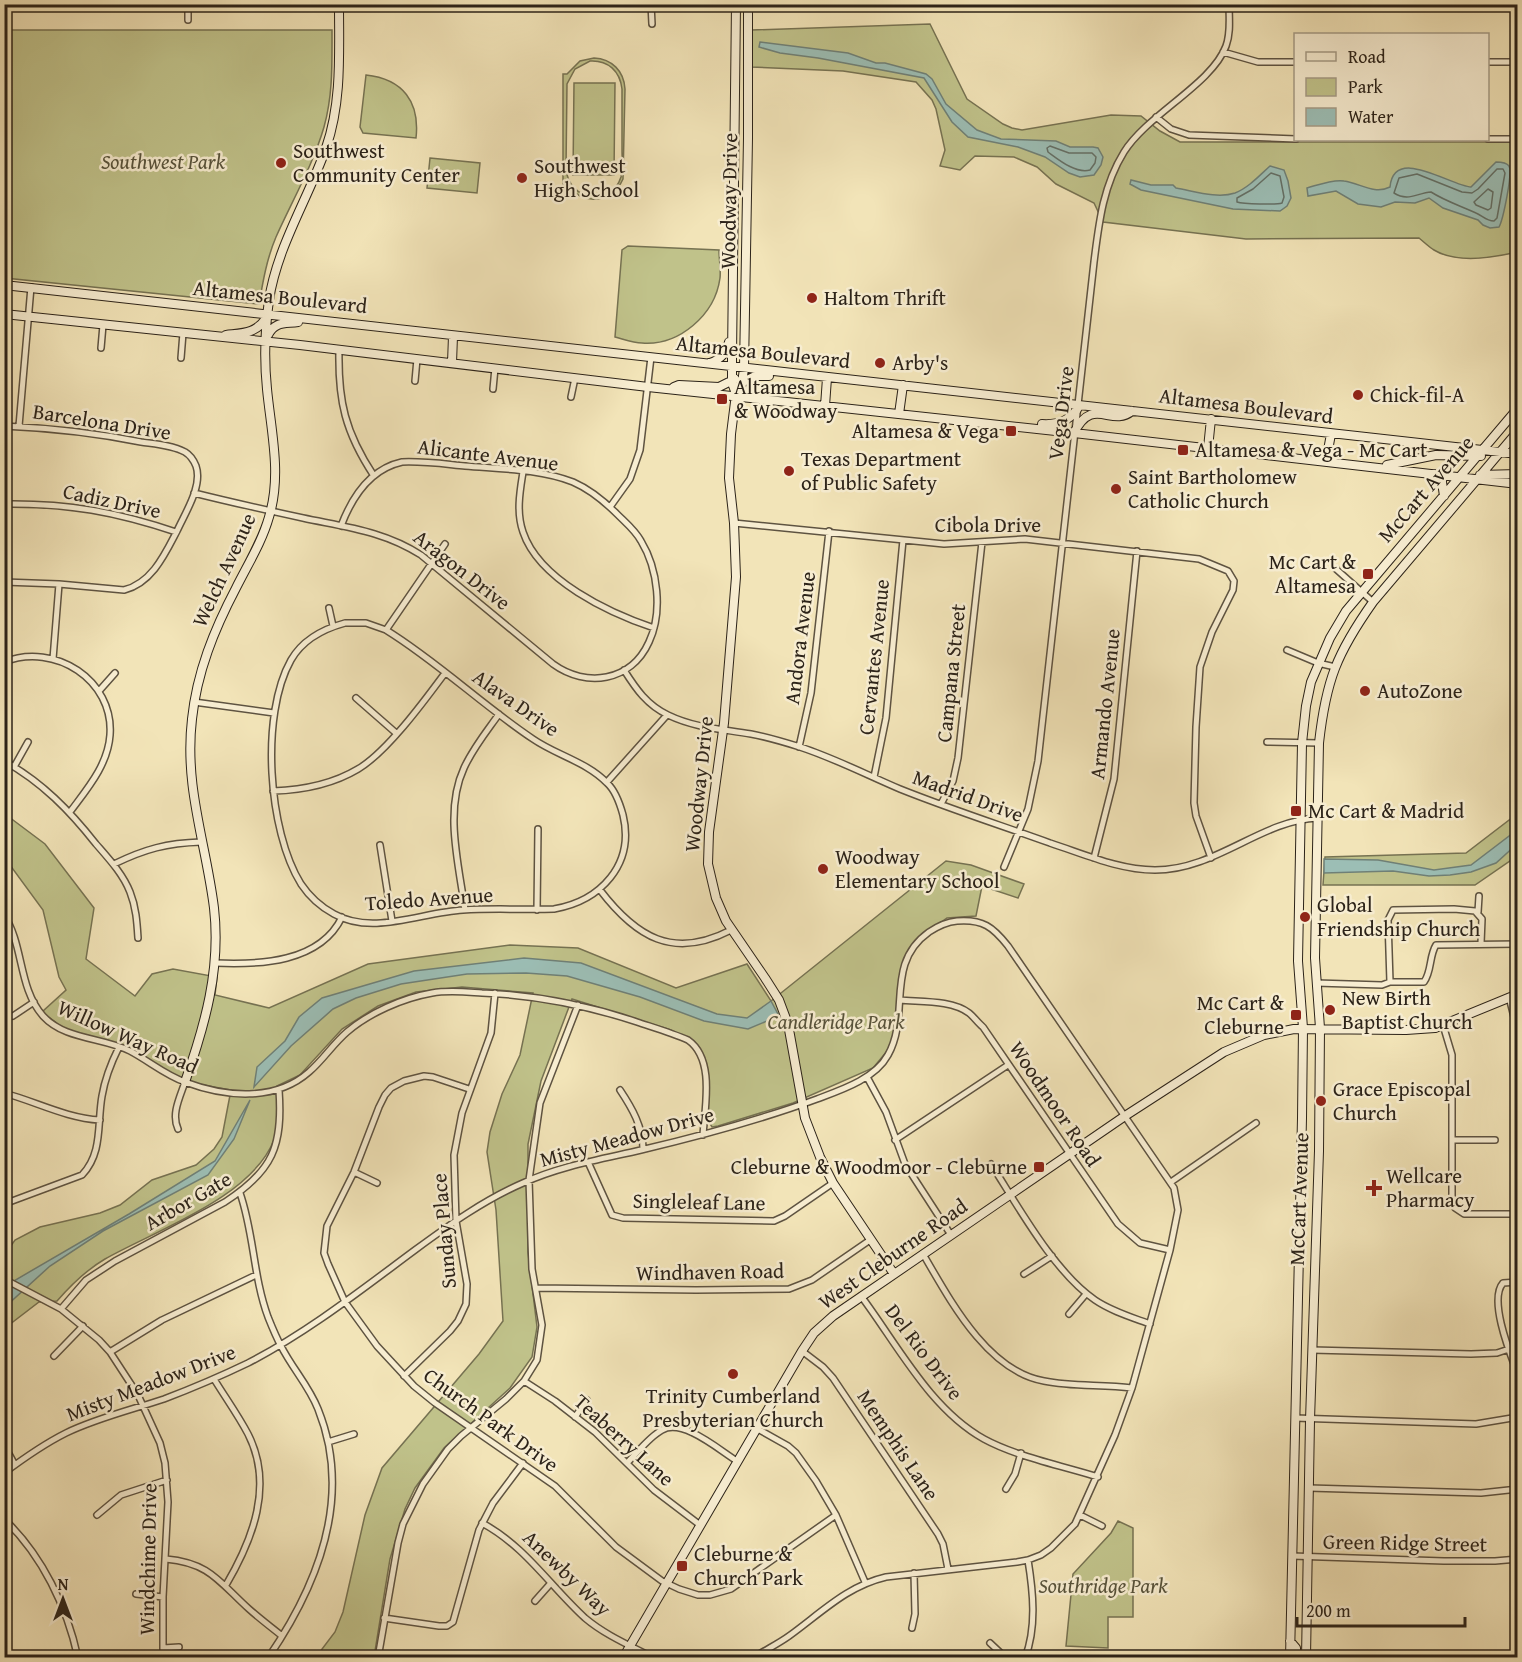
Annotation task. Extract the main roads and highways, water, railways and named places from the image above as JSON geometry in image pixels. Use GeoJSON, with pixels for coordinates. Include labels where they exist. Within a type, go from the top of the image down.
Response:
{"type":"FeatureCollection","features":[{"type":"Feature","properties":{"kind":"main road","name":"Welch Avenue"},"geometry":{"type":"LineString","coordinates":[[185,1082],[207,1014],[214,980],[216,948],[214,905],[194,805],[191,763],[194,702],[202,665],[216,628],[260,543],[271,511],[275,468],[267,387],[267,315],[272,283],[290,230],[326,147],[334,120],[339,85],[339,4]]}},
{"type":"Feature","properties":{"kind":"main road","name":"Woodway Drive"},"geometry":{"type":"LineString","coordinates":[[736,4],[735,228],[732,301],[734,389],[729,465],[736,577],[723,730],[709,832],[708,859],[716,898],[731,930],[779,1000],[788,1024],[806,1118],[833,1183],[894,1274]]}},
{"type":"Feature","properties":{"kind":"main road","name":"Woodway Drive"},"geometry":{"type":"LineString","coordinates":[[734,389],[742,381],[744,368],[747,6]]}},
{"type":"Feature","properties":{"kind":"main road","name":"Altamesa Boulevard"},"geometry":{"type":"LineString","coordinates":[[4,285],[1211,419],[1481,453],[1518,454]]}},
{"type":"Feature","properties":{"kind":"main road"},"geometry":{"type":"LineString","coordinates":[[732,301],[746,302]]}},
{"type":"Feature","properties":{"kind":"main road"},"geometry":{"type":"LineString","coordinates":[[4,314],[417,358],[648,387],[734,389]]}},
{"type":"Feature","properties":{"kind":"main road"},"geometry":{"type":"LineString","coordinates":[[208,336],[254,331],[267,315]]}},
{"type":"Feature","properties":{"kind":"main road"},"geometry":{"type":"LineString","coordinates":[[266,342],[272,327],[277,324],[312,319]]}},
{"type":"Feature","properties":{"kind":"main road"},"geometry":{"type":"LineString","coordinates":[[707,364],[717,361],[726,352],[732,329]]}},
{"type":"Feature","properties":{"kind":"main road"},"geometry":{"type":"LineString","coordinates":[[452,363],[453,336]]}},
{"type":"Feature","properties":{"kind":"main road"},"geometry":{"type":"LineString","coordinates":[[734,389],[744,368]]}},
{"type":"Feature","properties":{"kind":"main road"},"geometry":{"type":"LineString","coordinates":[[742,381],[755,376],[800,375]]}},
{"type":"Feature","properties":{"kind":"main road"},"geometry":{"type":"LineString","coordinates":[[825,406],[827,378]]}},
{"type":"Feature","properties":{"kind":"main road"},"geometry":{"type":"LineString","coordinates":[[670,389],[678,385],[718,387],[825,406],[1460,477],[1518,474]]}},
{"type":"Feature","properties":{"kind":"main road"},"geometry":{"type":"LineString","coordinates":[[899,414],[903,385]]}},
{"type":"Feature","properties":{"kind":"main road"},"geometry":{"type":"LineString","coordinates":[[1014,426],[1031,423],[1059,424],[1075,413],[1079,406]]}},
{"type":"Feature","properties":{"kind":"main road","name":"McCart Avenue"},"geometry":{"type":"LineString","coordinates":[[1290,1658],[1302,1150],[1303,1029],[1299,972],[1300,820],[1302,743],[1309,690],[1318,663],[1337,624],[1361,592],[1518,408]]}},
{"type":"Feature","properties":{"kind":"main road"},"geometry":{"type":"LineString","coordinates":[[1074,433],[1079,423],[1088,415],[1124,416],[1132,411]]}},
{"type":"Feature","properties":{"kind":"main road"},"geometry":{"type":"LineString","coordinates":[[1208,448],[1211,419]]}},
{"type":"Feature","properties":{"kind":"main road","name":"McCart Avenue"},"geometry":{"type":"LineString","coordinates":[[1306,1658],[1310,1420],[1319,1151],[1320,1028],[1315,941],[1319,743],[1325,695],[1346,643],[1373,602],[1518,431]]}},
{"type":"Feature","properties":{"kind":"main road"},"geometry":{"type":"LineString","coordinates":[[1326,461],[1331,434]]}},
{"type":"Feature","properties":{"kind":"main road"},"geometry":{"type":"LineString","coordinates":[[1380,467],[1436,455],[1481,453]]}},
{"type":"Feature","properties":{"kind":"main road"},"geometry":{"type":"LineString","coordinates":[[1432,473],[1442,482],[1444,496]]}},
{"type":"Feature","properties":{"kind":"main road"},"geometry":{"type":"LineString","coordinates":[[1480,477],[1518,484]]}},
{"type":"Feature","properties":{"kind":"main road"},"geometry":{"type":"LineString","coordinates":[[1299,941],[1315,941]]}},
{"type":"Feature","properties":{"kind":"main road","name":"West Cleburne Road"},"geometry":{"type":"LineString","coordinates":[[622,1658],[802,1351],[814,1333],[833,1316],[1125,1116],[1224,1052],[1264,1035],[1303,1029],[1430,1029],[1513,996]]}},
{"type":"Feature","properties":{"kind":"main road"},"geometry":{"type":"LineString","coordinates":[[1302,1150],[1319,1151]]}},
{"type":"Feature","properties":{"kind":"main road"},"geometry":{"type":"LineString","coordinates":[[1290,1641],[1296,1648],[1296,1658]]}},
{"type":"Feature","properties":{"kind":"water"},"geometry":{"type":"Polygon","coordinates":[[[760,42],[848,53],[876,63],[885,63],[926,74],[932,79],[946,104],[977,130],[1001,139],[1056,141],[1070,147],[1098,148],[1103,157],[1101,165],[1094,175],[1080,177],[1069,173],[1045,157],[1018,147],[968,137],[952,122],[924,78],[780,53],[759,47],[760,42]]]}},
{"type":"Feature","properties":{"kind":"water"},"geometry":{"type":"Polygon","coordinates":[[[1496,162],[1503,162],[1509,166],[1510,170],[1507,196],[1499,227],[1490,228],[1478,220],[1443,208],[1429,198],[1415,203],[1395,202],[1381,207],[1358,204],[1336,191],[1308,196],[1307,188],[1335,181],[1350,182],[1378,190],[1384,189],[1390,187],[1394,175],[1402,169],[1412,168],[1471,187],[1496,162]]]}},
{"type":"Feature","properties":{"kind":"water"},"geometry":{"type":"Polygon","coordinates":[[[1270,166],[1284,170],[1288,181],[1291,198],[1287,206],[1280,211],[1233,209],[1141,190],[1130,184],[1131,180],[1151,185],[1173,185],[1176,188],[1206,194],[1228,195],[1244,188],[1270,166]]]}},
{"type":"Feature","properties":{"kind":"water"},"geometry":{"type":"Polygon","coordinates":[[[1517,830],[1517,844],[1496,863],[1471,872],[1429,876],[1393,871],[1324,873],[1324,859],[1378,860],[1434,870],[1471,865],[1517,830]]]}},
{"type":"Feature","properties":{"kind":"water"},"geometry":{"type":"Polygon","coordinates":[[[524,958],[581,963],[717,1014],[747,1018],[771,1001],[779,1016],[748,1029],[704,1021],[640,997],[567,976],[526,973],[467,974],[401,984],[356,998],[333,1009],[291,1046],[254,1087],[257,1067],[285,1041],[299,1017],[322,998],[414,971],[524,958]]]}},
{"type":"Feature","properties":{"kind":"water"},"geometry":{"type":"Polygon","coordinates":[[[250,1100],[234,1139],[208,1175],[103,1231],[50,1266],[5,1307],[5,1291],[12,1282],[215,1161],[250,1100]]]}},
{"type":"Feature","properties":{"kind":"place","name":"Southwest Community Center"},"geometry":{"type":"Point","coordinates":[281,163]}},
{"type":"Feature","properties":{"kind":"place","name":"Southwest High School"},"geometry":{"type":"Point","coordinates":[522,178]}},
{"type":"Feature","properties":{"kind":"place","name":"Haltom Thrift"},"geometry":{"type":"Point","coordinates":[812,298]}},
{"type":"Feature","properties":{"kind":"place","name":"Arby's"},"geometry":{"type":"Point","coordinates":[880,363]}},
{"type":"Feature","properties":{"kind":"place","name":"Chick-fil-A"},"geometry":{"type":"Point","coordinates":[1358,395]}},
{"type":"Feature","properties":{"kind":"place","name":"Altamesa & Woodway"},"geometry":{"type":"Point","coordinates":[722,399]}},
{"type":"Feature","properties":{"kind":"place","name":"Altamesa & Vega"},"geometry":{"type":"Point","coordinates":[1011,431]}},
{"type":"Feature","properties":{"kind":"place","name":"Altamesa & Vega - Mc Cart"},"geometry":{"type":"Point","coordinates":[1183,450]}},
{"type":"Feature","properties":{"kind":"place","name":"Texas Department of Public Safety"},"geometry":{"type":"Point","coordinates":[789,471]}},
{"type":"Feature","properties":{"kind":"place","name":"Saint Bartholomew Catholic Church"},"geometry":{"type":"Point","coordinates":[1116,489]}},
{"type":"Feature","properties":{"kind":"place","name":"Mc Cart & Altamesa"},"geometry":{"type":"Point","coordinates":[1368,574]}},
{"type":"Feature","properties":{"kind":"place","name":"AutoZone"},"geometry":{"type":"Point","coordinates":[1365,691]}},
{"type":"Feature","properties":{"kind":"place","name":"Mc Cart & Madrid"},"geometry":{"type":"Point","coordinates":[1296,811]}},
{"type":"Feature","properties":{"kind":"place","name":"Woodway Elementary School"},"geometry":{"type":"Point","coordinates":[823,869]}},
{"type":"Feature","properties":{"kind":"place","name":"Global Friendship Church"},"geometry":{"type":"Point","coordinates":[1305,917]}},
{"type":"Feature","properties":{"kind":"place","name":"New Birth Baptist Church"},"geometry":{"type":"Point","coordinates":[1330,1010]}},
{"type":"Feature","properties":{"kind":"place","name":"Mc Cart & Cleburne"},"geometry":{"type":"Point","coordinates":[1296,1015]}},
{"type":"Feature","properties":{"kind":"place","name":"Grace Episcopal Church"},"geometry":{"type":"Point","coordinates":[1321,1101]}},
{"type":"Feature","properties":{"kind":"place","name":"Cleburne & Woodmoor - Cleburne"},"geometry":{"type":"Point","coordinates":[1039,1167]}},
{"type":"Feature","properties":{"kind":"place","name":"Wellcare Pharmacy"},"geometry":{"type":"Point","coordinates":[1374,1188]}},
{"type":"Feature","properties":{"kind":"place","name":"Trinity Cumberland Presbyterian Church"},"geometry":{"type":"Point","coordinates":[733,1374]}},
{"type":"Feature","properties":{"kind":"place","name":"Cleburne & Church Park"},"geometry":{"type":"Point","coordinates":[682,1566]}},
{"type":"Feature","properties":{"kind":"park label","name":"Southwest Park"},"geometry":{"type":"Point","coordinates":[163,162]}},
{"type":"Feature","properties":{"kind":"park label","name":"Candleridge Park"},"geometry":{"type":"Point","coordinates":[836,1022]}},
{"type":"Feature","properties":{"kind":"park label","name":"Southridge Park"},"geometry":{"type":"Point","coordinates":[1103,1586]}}]}
